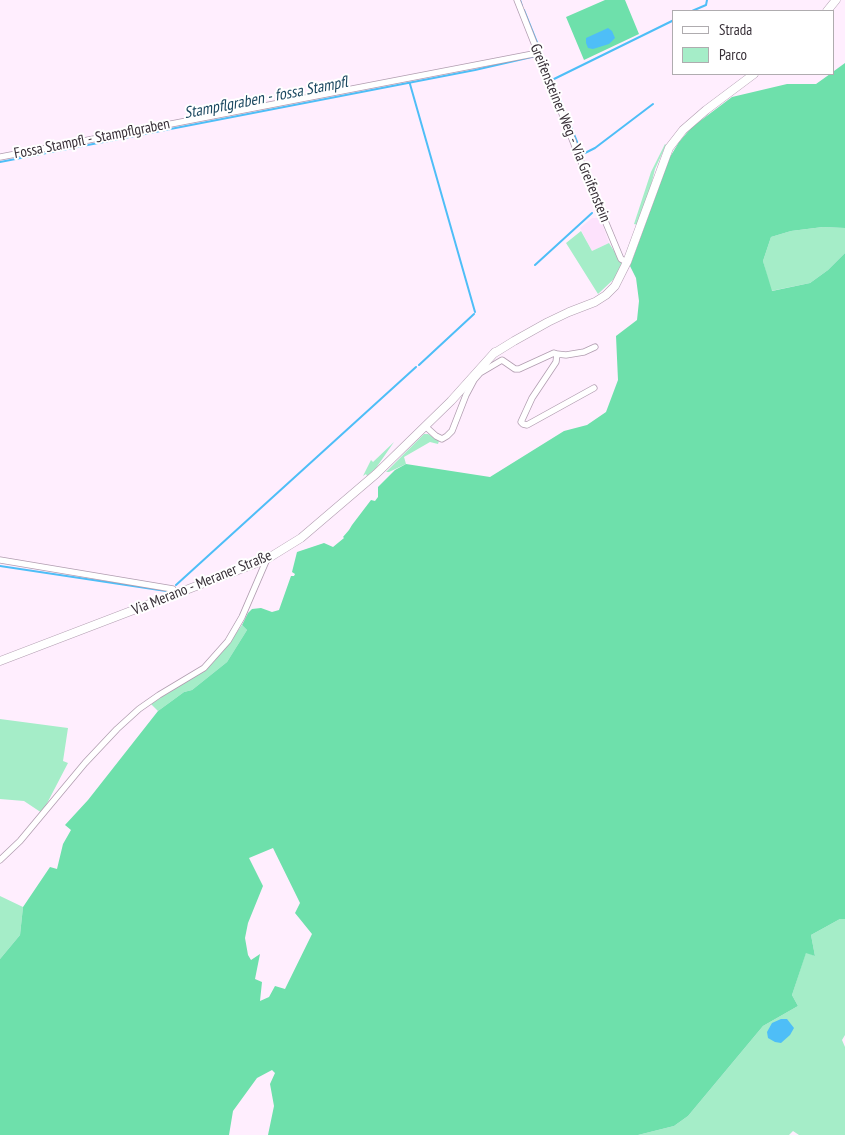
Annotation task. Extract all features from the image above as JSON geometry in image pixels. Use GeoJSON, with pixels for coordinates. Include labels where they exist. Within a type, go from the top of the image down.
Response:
{"type":"FeatureCollection","features":[{"type":"Feature","properties":{"kind":"main road"},"geometry":{"type":"LineString","coordinates":[[828,10],[836,0]]}},
{"type":"Feature","properties":{"kind":"main road","name":"Via Merano - Meraner Straße"},"geometry":{"type":"LineString","coordinates":[[0,661],[267,559],[319,525],[376,474],[451,401],[495,352],[548,322],[606,296],[615,286],[627,262],[669,148],[683,130],[753,75]]}},
{"type":"Feature","properties":{"kind":"street","name":"Greifensteiner Weg - Via Greifenstein"},"geometry":{"type":"LineString","coordinates":[[517,0],[596,201],[622,259],[627,262]]}},
{"type":"Feature","properties":{"kind":"street","name":"Fossa Stampfl - Stampflgraben"},"geometry":{"type":"LineString","coordinates":[[0,157],[538,53]]}},
{"type":"Feature","properties":{"kind":"street"},"geometry":{"type":"LineString","coordinates":[[425,426],[442,439],[447,436],[452,431],[474,380],[480,373],[497,361],[505,361],[519,369],[554,353],[566,355],[584,352],[595,347]]}},
{"type":"Feature","properties":{"kind":"street"},"geometry":{"type":"LineString","coordinates":[[557,354],[556,362],[532,398],[521,422],[523,424],[526,425],[594,388]]}},
{"type":"Feature","properties":{"kind":"street"},"geometry":{"type":"LineString","coordinates":[[0,860],[20,841],[85,763],[117,729],[139,709],[204,668],[228,641],[242,618],[267,559]]}},
{"type":"Feature","properties":{"kind":"street"},"geometry":{"type":"LineString","coordinates":[[0,560],[173,589],[175,595]]}},
{"type":"Feature","properties":{"kind":"shaded area"},"geometry":{"type":"Polygon","coordinates":[[[592,218],[600,218],[609,243],[592,251],[580,228],[592,218]]]}},
{"type":"Feature","properties":{"kind":"green space"},"geometry":{"type":"Polygon","coordinates":[[[605,0],[625,0],[639,34],[584,60],[566,17],[605,0]]]}},
{"type":"Feature","properties":{"kind":"green space"},"geometry":{"type":"Polygon","coordinates":[[[845,63],[845,228],[823,227],[791,231],[771,237],[763,261],[772,291],[810,283],[828,270],[845,253],[845,919],[840,919],[811,935],[815,956],[806,953],[792,995],[798,1006],[763,1026],[688,1116],[674,1126],[638,1135],[268,1135],[274,1106],[270,1084],[275,1073],[272,1070],[257,1078],[233,1111],[229,1135],[0,1135],[0,959],[20,935],[23,907],[50,867],[57,869],[63,844],[71,830],[65,825],[88,800],[158,711],[184,692],[192,690],[227,662],[247,630],[242,625],[248,613],[252,609],[261,608],[272,612],[279,610],[291,576],[295,574],[292,572],[297,552],[324,543],[333,547],[344,538],[371,500],[375,501],[378,497],[378,487],[395,470],[406,464],[490,477],[564,431],[587,425],[606,412],[618,380],[616,336],[637,320],[639,301],[636,278],[630,266],[670,157],[679,142],[692,127],[732,97],[787,84],[816,84],[829,75],[835,75],[835,70],[845,63]],[[273,848],[249,858],[263,886],[248,923],[245,938],[248,955],[251,960],[260,954],[255,979],[262,982],[260,1001],[269,997],[275,986],[285,989],[312,934],[295,913],[300,903],[273,848]]]}},
{"type":"Feature","properties":{"kind":"green space"},"geometry":{"type":"Polygon","coordinates":[[[665,144],[655,169],[648,198],[638,225],[634,224],[651,172],[665,144]]]}},
{"type":"Feature","properties":{"kind":"green space"},"geometry":{"type":"Polygon","coordinates":[[[823,227],[845,228],[845,253],[828,270],[810,283],[771,291],[763,261],[771,237],[791,231],[823,227]]]}},
{"type":"Feature","properties":{"kind":"green space"},"geometry":{"type":"Polygon","coordinates":[[[581,231],[592,251],[609,243],[621,262],[621,267],[615,278],[598,294],[566,243],[581,231]]]}},
{"type":"Feature","properties":{"kind":"green space"},"geometry":{"type":"Polygon","coordinates":[[[424,434],[428,434],[439,441],[438,444],[430,442],[404,457],[406,464],[386,472],[424,434]]]}},
{"type":"Feature","properties":{"kind":"green space"},"geometry":{"type":"Polygon","coordinates":[[[394,442],[376,468],[367,476],[366,474],[363,476],[371,460],[373,462],[394,442]]]}},
{"type":"Feature","properties":{"kind":"green space"},"geometry":{"type":"Polygon","coordinates":[[[242,625],[247,630],[227,662],[192,690],[184,692],[158,711],[151,704],[185,682],[229,643],[242,625]]]}},
{"type":"Feature","properties":{"kind":"green space"},"geometry":{"type":"Polygon","coordinates":[[[0,719],[68,728],[63,761],[68,763],[42,813],[24,801],[0,799],[0,719]]]}},
{"type":"Feature","properties":{"kind":"green space"},"geometry":{"type":"Polygon","coordinates":[[[0,896],[23,907],[20,935],[0,959],[0,896]]]}},
{"type":"Feature","properties":{"kind":"green space"},"geometry":{"type":"Polygon","coordinates":[[[840,919],[845,919],[845,1035],[842,1040],[845,1047],[845,1135],[799,1135],[793,1131],[789,1135],[638,1135],[674,1126],[688,1116],[763,1026],[798,1006],[792,995],[806,952],[815,956],[811,935],[840,919]]]}},
{"type":"Feature","properties":{"kind":"water"},"geometry":{"type":"Polygon","coordinates":[[[608,28],[612,31],[615,38],[609,44],[593,49],[588,48],[586,38],[608,28]]]}},
{"type":"Feature","properties":{"kind":"water"},"geometry":{"type":"Polygon","coordinates":[[[781,1019],[787,1019],[794,1028],[790,1035],[781,1043],[768,1038],[767,1032],[772,1023],[781,1019]]]}},
{"type":"Feature","properties":{"kind":"waterway"},"geometry":{"type":"LineString","coordinates":[[520,0],[522,6]]}},
{"type":"Feature","properties":{"kind":"waterway"},"geometry":{"type":"LineString","coordinates":[[694,10],[706,5],[707,0]]}},
{"type":"Feature","properties":{"kind":"waterway"},"geometry":{"type":"LineString","coordinates":[[524,10],[580,149]]}},
{"type":"Feature","properties":{"kind":"waterway"},"geometry":{"type":"LineString","coordinates":[[552,80],[672,21]]}},
{"type":"Feature","properties":{"kind":"waterway","name":"Stampflgraben - fossa Stampfl"},"geometry":{"type":"LineString","coordinates":[[0,162],[475,70],[536,56]]}},
{"type":"Feature","properties":{"kind":"waterway"},"geometry":{"type":"LineString","coordinates":[[410,84],[475,312]]}},
{"type":"Feature","properties":{"kind":"waterway"},"geometry":{"type":"LineString","coordinates":[[585,153],[595,148],[653,104]]}},
{"type":"Feature","properties":{"kind":"waterway"},"geometry":{"type":"LineString","coordinates":[[535,265],[592,213]]}},
{"type":"Feature","properties":{"kind":"waterway"},"geometry":{"type":"LineString","coordinates":[[419,365],[474,314]]}},
{"type":"Feature","properties":{"kind":"waterway"},"geometry":{"type":"LineString","coordinates":[[176,585],[416,367]]}},
{"type":"Feature","properties":{"kind":"waterway"},"geometry":{"type":"LineString","coordinates":[[0,566],[166,591]]}}]}
